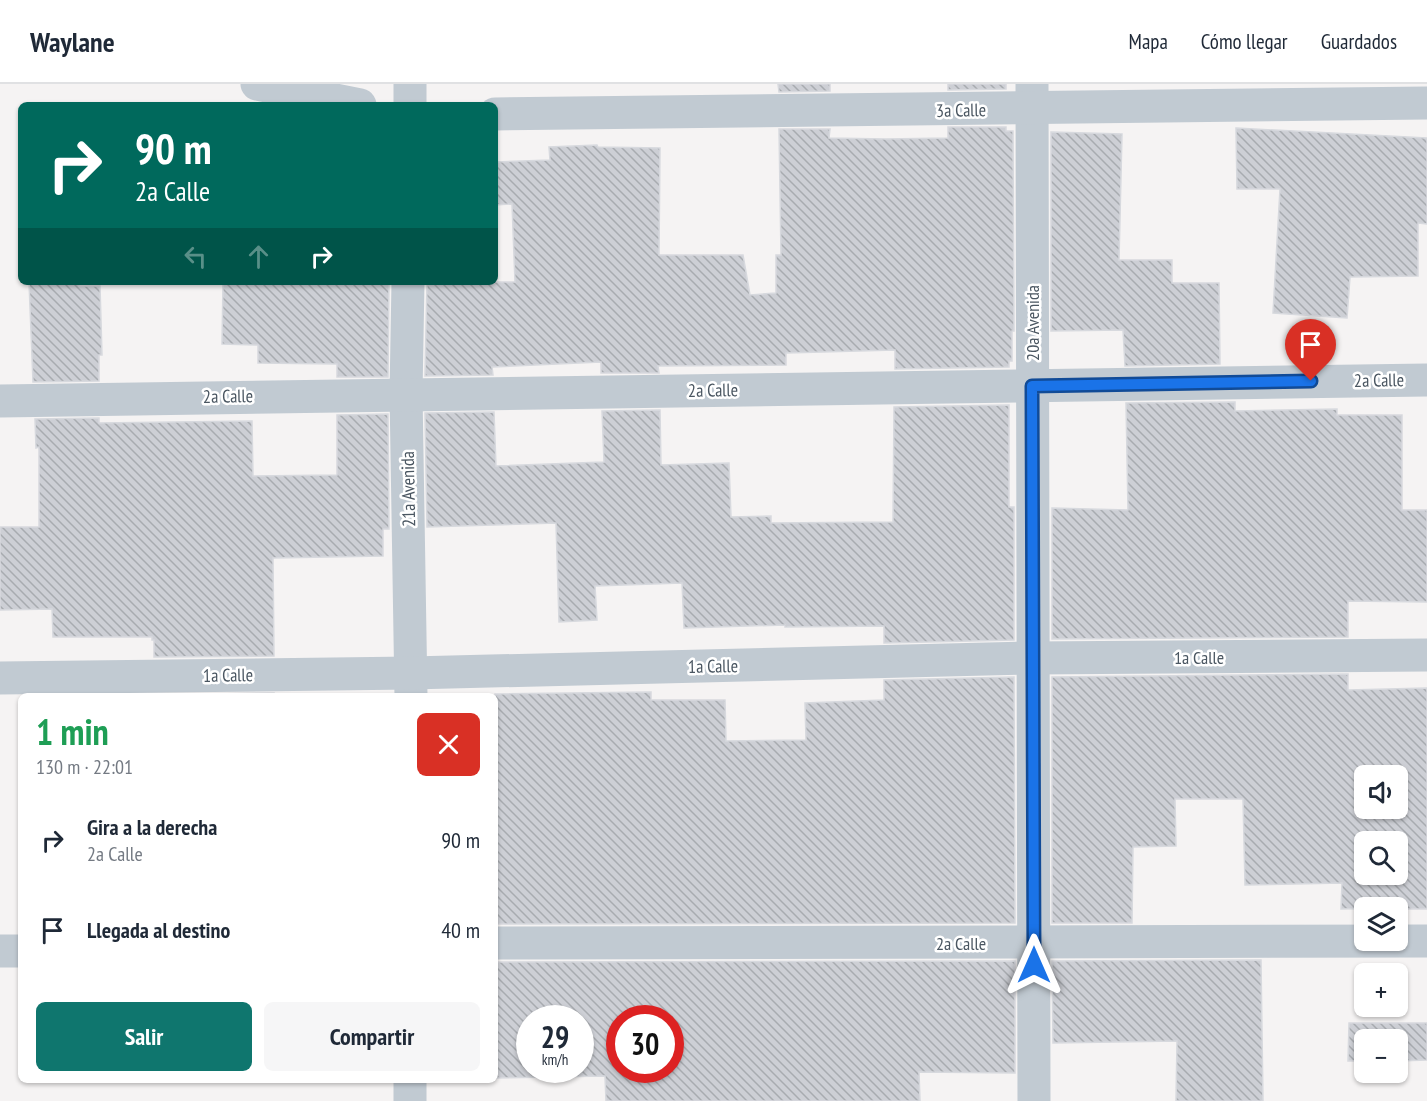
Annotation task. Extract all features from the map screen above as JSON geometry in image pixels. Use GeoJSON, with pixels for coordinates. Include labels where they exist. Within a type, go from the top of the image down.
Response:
{"type":"FeatureCollection","features":[{"type":"Feature","properties":{"kind":"street"},"geometry":{"type":"LineString","coordinates":[[257,84],[345,102]]}},
{"type":"Feature","properties":{"kind":"street"},"geometry":{"type":"LineString","coordinates":[[410,102],[411,84]]}},
{"type":"Feature","properties":{"kind":"street","name":"3a Calle"},"geometry":{"type":"LineString","coordinates":[[498,114],[1032,97],[1427,103]]}},
{"type":"Feature","properties":{"kind":"street","name":"20a Avenida"},"geometry":{"type":"LineString","coordinates":[[1032,97],[1034,1101]]}},
{"type":"Feature","properties":{"kind":"street","name":"21a Avenida"},"geometry":{"type":"LineString","coordinates":[[408,285],[406,393],[411,684]]}},
{"type":"Feature","properties":{"kind":"street","name":"2a Calle"},"geometry":{"type":"LineString","coordinates":[[0,401],[406,393],[1427,380]]}},
{"type":"Feature","properties":{"kind":"street","name":"1a Calle"},"geometry":{"type":"LineString","coordinates":[[0,678],[411,684],[1033,658],[1427,655]]}},
{"type":"Feature","properties":{"kind":"street","name":"2a Calle"},"geometry":{"type":"LineString","coordinates":[[498,943],[1427,941]]}},
{"type":"Feature","properties":{"kind":"street"},"geometry":{"type":"LineString","coordinates":[[0,951],[18,951]]}},
{"type":"Feature","properties":{"kind":"street"},"geometry":{"type":"LineString","coordinates":[[410,1083],[410,1101]]}},
{"type":"Feature","properties":{"kind":"building"},"geometry":{"type":"Polygon","coordinates":[[[778,84],[830,84],[830,91],[779,92],[778,84]]]}},
{"type":"Feature","properties":{"kind":"building"},"geometry":{"type":"Polygon","coordinates":[[[948,84],[1006,84],[1006,89],[948,90],[948,84]]]}},
{"type":"Feature","properties":{"kind":"building"},"geometry":{"type":"Polygon","coordinates":[[[948,127],[1006,127],[1006,131],[1013,131],[1014,331],[1012,331],[1012,361],[1009,361],[1009,367],[895,369],[895,350],[786,353],[786,365],[658,366],[659,373],[601,373],[601,362],[492,367],[493,375],[425,376],[427,285],[498,285],[498,282],[515,282],[512,204],[498,205],[498,162],[550,160],[549,147],[597,145],[598,147],[660,148],[659,255],[743,255],[750,295],[776,293],[776,255],[781,255],[779,129],[830,129],[829,138],[948,138],[948,127]]]}},
{"type":"Feature","properties":{"kind":"building"},"geometry":{"type":"Polygon","coordinates":[[[1236,128],[1427,138],[1427,224],[1418,223],[1418,276],[1350,277],[1347,318],[1273,313],[1280,189],[1237,189],[1236,128]]]}},
{"type":"Feature","properties":{"kind":"building"},"geometry":{"type":"Polygon","coordinates":[[[1051,132],[1122,134],[1119,260],[1172,260],[1172,283],[1219,283],[1220,364],[1125,366],[1123,330],[1051,331],[1051,132]]]}},
{"type":"Feature","properties":{"kind":"building"},"geometry":{"type":"Polygon","coordinates":[[[29,285],[100,286],[102,355],[99,355],[99,381],[33,382],[29,285]]]}},
{"type":"Feature","properties":{"kind":"building"},"geometry":{"type":"Polygon","coordinates":[[[223,285],[389,285],[388,377],[337,377],[337,364],[258,363],[258,345],[222,344],[223,285]]]}},
{"type":"Feature","properties":{"kind":"building"},"geometry":{"type":"Polygon","coordinates":[[[1235,402],[1235,411],[1337,409],[1337,415],[1402,415],[1402,510],[1427,510],[1427,602],[1348,601],[1348,637],[1052,639],[1052,508],[1128,510],[1126,403],[1235,402]]]}},
{"type":"Feature","properties":{"kind":"building"},"geometry":{"type":"Polygon","coordinates":[[[1009,405],[1009,507],[1014,507],[1014,640],[884,643],[884,626],[785,627],[785,625],[684,628],[682,583],[595,586],[597,620],[559,622],[556,523],[427,527],[425,413],[494,412],[496,466],[604,462],[602,411],[660,410],[661,465],[729,463],[731,517],[771,516],[771,523],[893,522],[894,407],[1009,405]]]}},
{"type":"Feature","properties":{"kind":"building"},"geometry":{"type":"Polygon","coordinates":[[[388,414],[389,529],[383,529],[383,556],[273,558],[274,656],[154,657],[152,637],[53,637],[52,609],[0,610],[0,527],[39,527],[39,447],[36,448],[35,419],[99,418],[99,423],[252,421],[253,476],[337,475],[337,415],[388,414]]]}},
{"type":"Feature","properties":{"kind":"building"},"geometry":{"type":"Polygon","coordinates":[[[1348,674],[1348,690],[1427,688],[1427,909],[1408,909],[1408,897],[1354,897],[1354,909],[1341,909],[1342,883],[1245,885],[1243,799],[1175,799],[1176,846],[1133,847],[1132,923],[1052,923],[1052,677],[1348,674]]]}},
{"type":"Feature","properties":{"kind":"building"},"geometry":{"type":"Polygon","coordinates":[[[1014,677],[1015,923],[498,924],[498,694],[651,692],[651,700],[725,700],[726,741],[806,740],[805,703],[884,700],[884,680],[1014,677]]]}},
{"type":"Feature","properties":{"kind":"building"},"geometry":{"type":"Polygon","coordinates":[[[1261,960],[1263,1101],[1176,1101],[1177,1041],[1053,1043],[1052,961],[1261,960]]]}},
{"type":"Feature","properties":{"kind":"building"},"geometry":{"type":"Polygon","coordinates":[[[1015,961],[1015,1073],[919,1072],[920,1101],[606,1101],[605,1076],[594,1076],[594,1005],[516,1005],[516,1078],[498,1078],[498,962],[1015,961]]]}},
{"type":"Feature","properties":{"kind":"building"},"geometry":{"type":"Polygon","coordinates":[[[1349,1023],[1427,1023],[1427,1060],[1408,1061],[1408,1029],[1354,1029],[1354,1061],[1348,1061],[1349,1023]]]}},
{"type":"Feature","properties":{"kind":"route"},"geometry":{"type":"LineString","coordinates":[[1034,965],[1032,386],[1311,381]]}}]}
